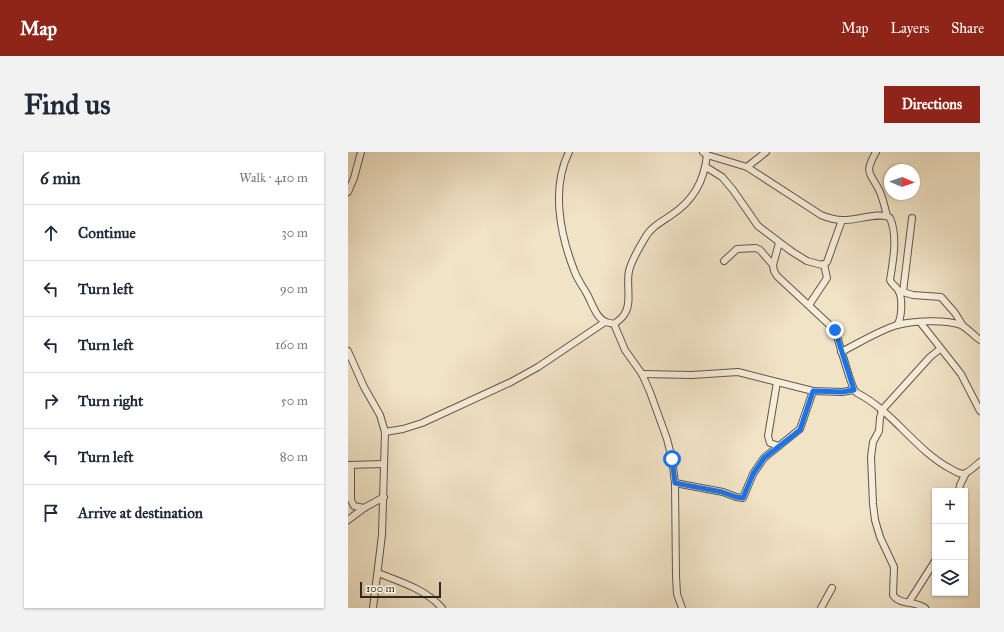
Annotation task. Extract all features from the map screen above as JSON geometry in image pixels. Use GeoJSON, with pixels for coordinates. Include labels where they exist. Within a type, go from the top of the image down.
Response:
{"type":"FeatureCollection","features":[{"type":"Feature","properties":{"kind":"street"},"geometry":{"type":"LineString","coordinates":[[348,192],[354,178],[361,152]]}},
{"type":"Feature","properties":{"kind":"street"},"geometry":{"type":"LineString","coordinates":[[569,152],[560,177],[559,189],[560,215],[566,244],[574,272],[595,310],[605,322],[614,324]]}},
{"type":"Feature","properties":{"kind":"street"},"geometry":{"type":"LineString","coordinates":[[747,167],[766,152]]}},
{"type":"Feature","properties":{"kind":"street"},"geometry":{"type":"LineString","coordinates":[[876,152],[869,167],[869,174],[880,192],[887,216],[890,218],[894,232],[890,280],[891,284],[901,292],[913,295],[936,296],[943,298],[963,326],[980,340]]}},
{"type":"Feature","properties":{"kind":"street"},"geometry":{"type":"LineString","coordinates":[[614,324],[625,315],[628,309],[627,279],[629,270],[640,246],[647,234],[659,223],[672,215],[693,196],[701,182],[706,167],[705,154],[747,167],[821,215],[830,219],[842,220],[883,215],[887,216]]}},
{"type":"Feature","properties":{"kind":"street"},"geometry":{"type":"LineString","coordinates":[[706,167],[722,177],[758,226],[779,243],[806,261],[819,265],[828,262],[842,220]]}},
{"type":"Feature","properties":{"kind":"street"},"geometry":{"type":"LineString","coordinates":[[897,325],[901,316],[901,292],[912,218]]}},
{"type":"Feature","properties":{"kind":"street"},"geometry":{"type":"LineString","coordinates":[[779,243],[773,264],[774,271],[777,276],[835,330],[854,390],[882,410],[940,464],[962,474],[966,473]]}},
{"type":"Feature","properties":{"kind":"street"},"geometry":{"type":"LineString","coordinates":[[724,261],[737,249],[756,248],[760,250],[773,264]]}},
{"type":"Feature","properties":{"kind":"street"},"geometry":{"type":"LineString","coordinates":[[809,305],[827,278],[824,264]]}},
{"type":"Feature","properties":{"kind":"street"},"geometry":{"type":"LineString","coordinates":[[841,352],[897,325],[941,321],[963,326]]}},
{"type":"Feature","properties":{"kind":"street"},"geometry":{"type":"LineString","coordinates":[[385,432],[403,429],[422,423],[511,382],[557,355],[605,322]]}},
{"type":"Feature","properties":{"kind":"street"},"geometry":{"type":"LineString","coordinates":[[920,322],[961,374],[980,411]]}},
{"type":"Feature","properties":{"kind":"street"},"geometry":{"type":"LineString","coordinates":[[614,324],[625,350],[642,374],[650,392],[667,439],[672,459],[675,483],[677,594],[682,608]]}},
{"type":"Feature","properties":{"kind":"street"},"geometry":{"type":"LineString","coordinates":[[925,608],[918,604],[898,600],[893,595],[894,567],[880,537],[874,515],[871,457],[874,442],[879,431],[882,410],[930,357],[940,349]]}},
{"type":"Feature","properties":{"kind":"street"},"geometry":{"type":"LineString","coordinates":[[348,351],[364,387],[380,415],[385,432],[382,535],[373,608]]}},
{"type":"Feature","properties":{"kind":"street"},"geometry":{"type":"LineString","coordinates":[[642,374],[692,375],[738,372],[813,391],[842,392],[854,390]]}},
{"type":"Feature","properties":{"kind":"street"},"geometry":{"type":"LineString","coordinates":[[777,382],[768,436],[770,443],[779,446]]}},
{"type":"Feature","properties":{"kind":"street"},"geometry":{"type":"LineString","coordinates":[[675,483],[722,492],[743,498],[756,470],[764,458],[800,430],[813,391]]}},
{"type":"Feature","properties":{"kind":"street"},"geometry":{"type":"LineString","coordinates":[[960,488],[966,473],[980,462]]}},
{"type":"Feature","properties":{"kind":"street"},"geometry":{"type":"LineString","coordinates":[[364,508],[354,506],[351,500],[349,465],[384,464]]}},
{"type":"Feature","properties":{"kind":"street"},"geometry":{"type":"LineString","coordinates":[[348,520],[364,508],[384,497]]}},
{"type":"Feature","properties":{"kind":"street"},"geometry":{"type":"LineString","coordinates":[[909,602],[932,566]]}},
{"type":"Feature","properties":{"kind":"street"},"geometry":{"type":"LineString","coordinates":[[378,573],[410,585],[425,593],[442,608]]}},
{"type":"Feature","properties":{"kind":"street"},"geometry":{"type":"LineString","coordinates":[[821,608],[832,588]]}},
{"type":"Feature","properties":{"kind":"route"},"geometry":{"type":"LineString","coordinates":[[672,459],[675,483],[722,492],[743,498],[753,474],[764,458],[800,430],[813,391],[842,392],[854,390],[835,330]]}}]}
